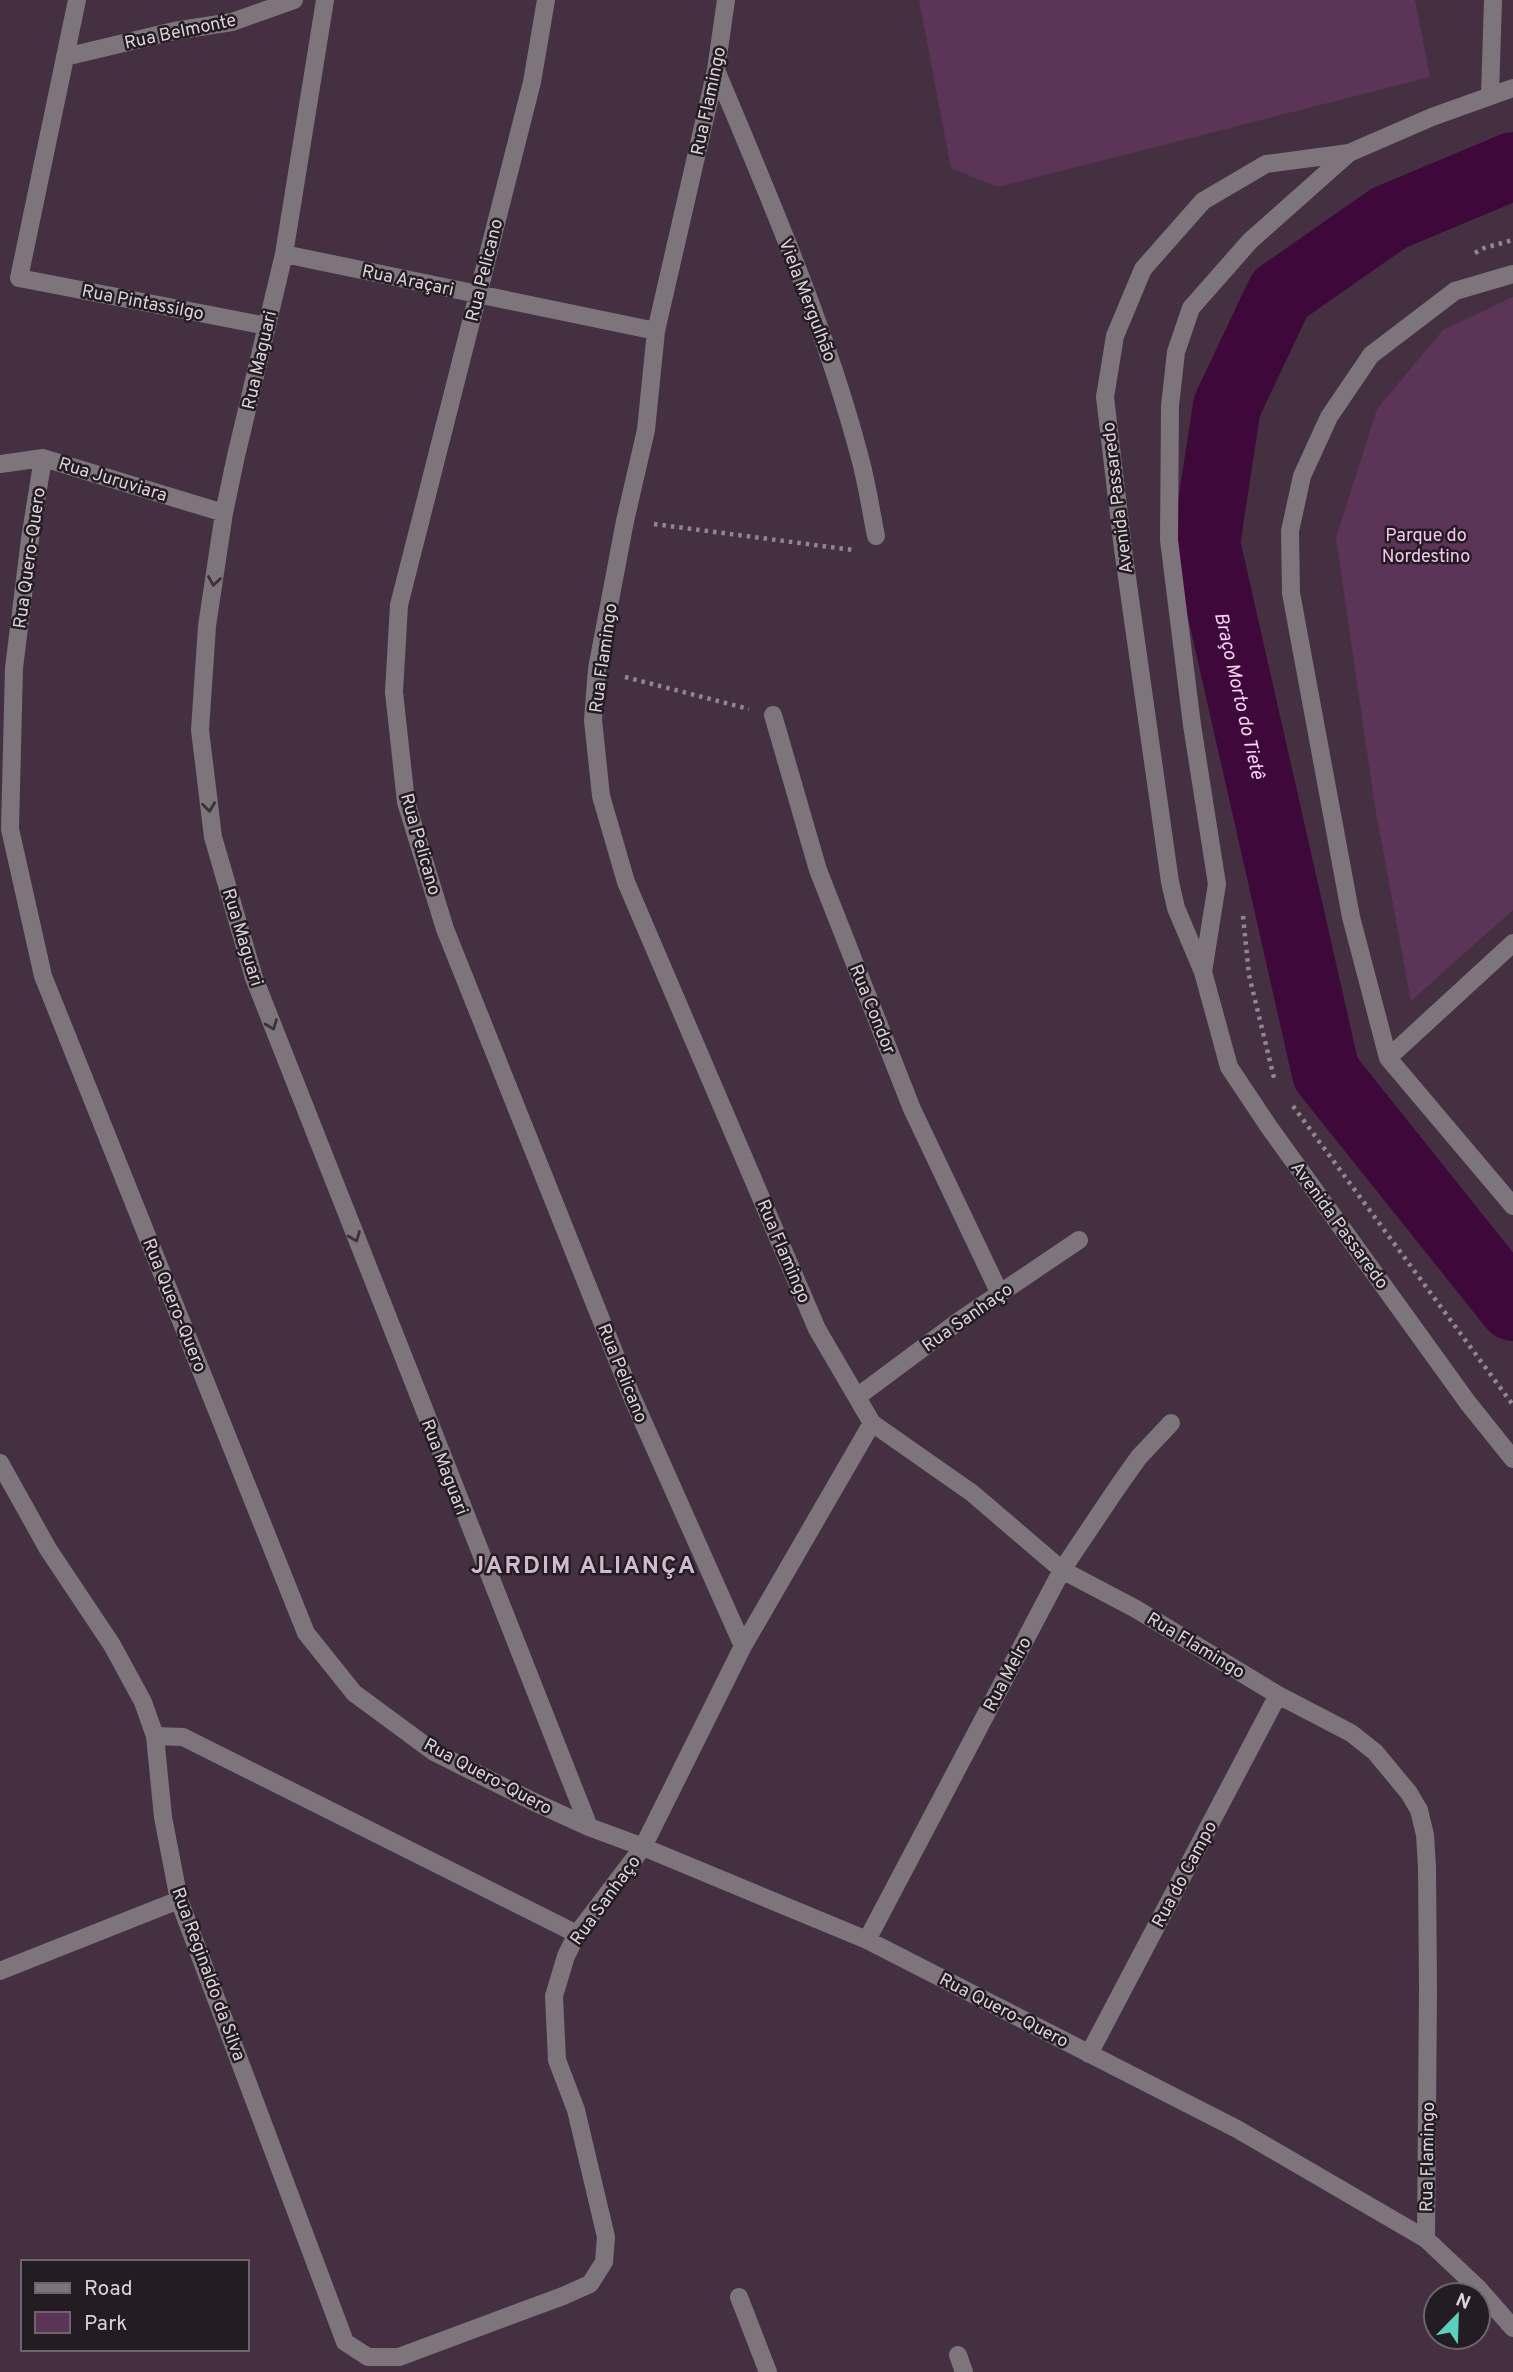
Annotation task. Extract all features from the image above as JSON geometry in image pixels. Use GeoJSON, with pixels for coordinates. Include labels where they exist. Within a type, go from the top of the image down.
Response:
{"type":"FeatureCollection","features":[{"type":"Feature","properties":{"kind":"street"},"geometry":{"type":"LineString","coordinates":[[65,57],[77,0]]}},
{"type":"Feature","properties":{"kind":"street","name":"Rua Belmonte"},"geometry":{"type":"LineString","coordinates":[[65,57],[174,31],[232,22],[294,0]]}},
{"type":"Feature","properties":{"kind":"street","name":"Rua Maguari"},"geometry":{"type":"LineString","coordinates":[[325,0],[284,254],[224,513],[207,626],[200,730],[213,837],[254,978],[589,1827]]}},
{"type":"Feature","properties":{"kind":"street","name":"Rua Pelicano"},"geometry":{"type":"LineString","coordinates":[[546,0],[533,82],[399,605],[394,692],[406,802],[445,929],[621,1371],[743,1646]]}},
{"type":"Feature","properties":{"kind":"street","name":"Rua Flamingo"},"geometry":{"type":"LineString","coordinates":[[726,0],[716,70],[656,331],[646,430],[625,520],[597,669],[593,720],[601,796],[626,881],[817,1329],[872,1423],[972,1493],[1062,1570],[1136,1609],[1278,1695],[1351,1734],[1375,1752],[1409,1793],[1419,1810],[1427,1867],[1426,2239]]}},
{"type":"Feature","properties":{"kind":"street"},"geometry":{"type":"LineString","coordinates":[[1490,95],[1493,0]]}},
{"type":"Feature","properties":{"kind":"street","name":"Rua Pintassilgo"},"geometry":{"type":"LineString","coordinates":[[65,57],[19,278],[267,327]]}},
{"type":"Feature","properties":{"kind":"street","name":"Viela Mergulhão"},"geometry":{"type":"LineString","coordinates":[[716,70],[767,192],[835,371],[861,460],[876,536]]}},
{"type":"Feature","properties":{"kind":"street","name":"Avenida Passaredo"},"geometry":{"type":"LineString","coordinates":[[1513,88],[1349,153],[1266,164],[1203,201],[1143,269],[1115,336],[1105,397],[1125,563],[1170,882],[1176,908],[1203,972],[1229,1067],[1269,1128],[1460,1392],[1513,1460]]}},
{"type":"Feature","properties":{"kind":"street","name":"Avenida Passaredo"},"geometry":{"type":"LineString","coordinates":[[1203,972],[1217,884],[1192,725],[1168,540],[1170,406],[1176,352],[1191,308],[1250,241],[1349,153]]}},
{"type":"Feature","properties":{"kind":"street","name":"Rua Araçari"},"geometry":{"type":"LineString","coordinates":[[284,254],[656,331]]}},
{"type":"Feature","properties":{"kind":"street"},"geometry":{"type":"LineString","coordinates":[[1513,274],[1455,291],[1371,355],[1329,417],[1302,476],[1290,531],[1291,593],[1351,917],[1388,1058],[1513,1206]]}},
{"type":"Feature","properties":{"kind":"street","name":"Rua Juruviara"},"geometry":{"type":"LineString","coordinates":[[0,464],[43,458],[224,513]]}},
{"type":"Feature","properties":{"kind":"street","name":"Rua Quero-Quero"},"geometry":{"type":"LineString","coordinates":[[43,458],[14,668],[10,829],[43,976],[306,1633],[354,1693],[434,1752],[589,1827],[867,1940],[1237,2129],[1426,2239],[1478,2288],[1513,2328]]}},
{"type":"Feature","properties":{"kind":"street","name":"Rua Condor"},"geometry":{"type":"LineString","coordinates":[[773,715],[818,870],[912,1109],[1000,1294]]}},
{"type":"Feature","properties":{"kind":"street"},"geometry":{"type":"LineString","coordinates":[[1388,1058],[1513,943]]}},
{"type":"Feature","properties":{"kind":"street","name":"Rua Sanhaço"},"geometry":{"type":"LineString","coordinates":[[857,1397],[1079,1240]]}},
{"type":"Feature","properties":{"kind":"street","name":"Rua Sanhaço"},"geometry":{"type":"LineString","coordinates":[[345,2342],[368,2357],[399,2357],[590,2284],[604,2262],[606,2237],[576,2110],[557,2060],[554,1996],[566,1956],[578,1934],[643,1847],[743,1646],[872,1423]]}},
{"type":"Feature","properties":{"kind":"street","name":"Rua Melro"},"geometry":{"type":"LineString","coordinates":[[867,1940],[1062,1570],[1139,1457],[1171,1423]]}},
{"type":"Feature","properties":{"kind":"street","name":"Rua Reginaldo da Silva"},"geometry":{"type":"LineString","coordinates":[[0,1463],[48,1549],[112,1645],[143,1702],[155,1736],[163,1816],[179,1900],[345,2342]]}},
{"type":"Feature","properties":{"kind":"street","name":"Rua do Campo"},"geometry":{"type":"LineString","coordinates":[[1089,2054],[1278,1695]]}},
{"type":"Feature","properties":{"kind":"street"},"geometry":{"type":"LineString","coordinates":[[155,1736],[183,1737],[578,1934]]}},
{"type":"Feature","properties":{"kind":"street"},"geometry":{"type":"LineString","coordinates":[[0,1970],[179,1900]]}},
{"type":"Feature","properties":{"kind":"street"},"geometry":{"type":"LineString","coordinates":[[739,2297],[768,2372]]}},
{"type":"Feature","properties":{"kind":"path"},"geometry":{"type":"LineString","coordinates":[[1474,254],[1484,248],[1513,240]]}},
{"type":"Feature","properties":{"kind":"path"},"geometry":{"type":"LineString","coordinates":[[625,520],[844,551],[865,550],[876,536]]}},
{"type":"Feature","properties":{"kind":"path"},"geometry":{"type":"LineString","coordinates":[[597,669],[773,715]]}},
{"type":"Feature","properties":{"kind":"green space"},"geometry":{"type":"Polygon","coordinates":[[[919,0],[1415,0],[1430,77],[998,187],[951,168],[919,0]]]}},
{"type":"Feature","properties":{"kind":"green space","name":"Parque do Nordestino"},"geometry":{"type":"Polygon","coordinates":[[[1513,297],[1513,910],[1411,1001],[1375,807],[1336,538],[1377,409],[1443,330],[1513,297]]]}},
{"type":"Feature","properties":{"kind":"waterway","name":"Braço Morto do Tietê"},"geometry":{"type":"LineString","coordinates":[[1513,166],[1389,218],[1280,294],[1227,406],[1206,543],[1326,1073],[1513,1307]]}},
{"type":"Feature","properties":{"kind":"district","name":"JARDIM ALIANÇA"},"geometry":{"type":"Point","coordinates":[584,1565]}}]}
